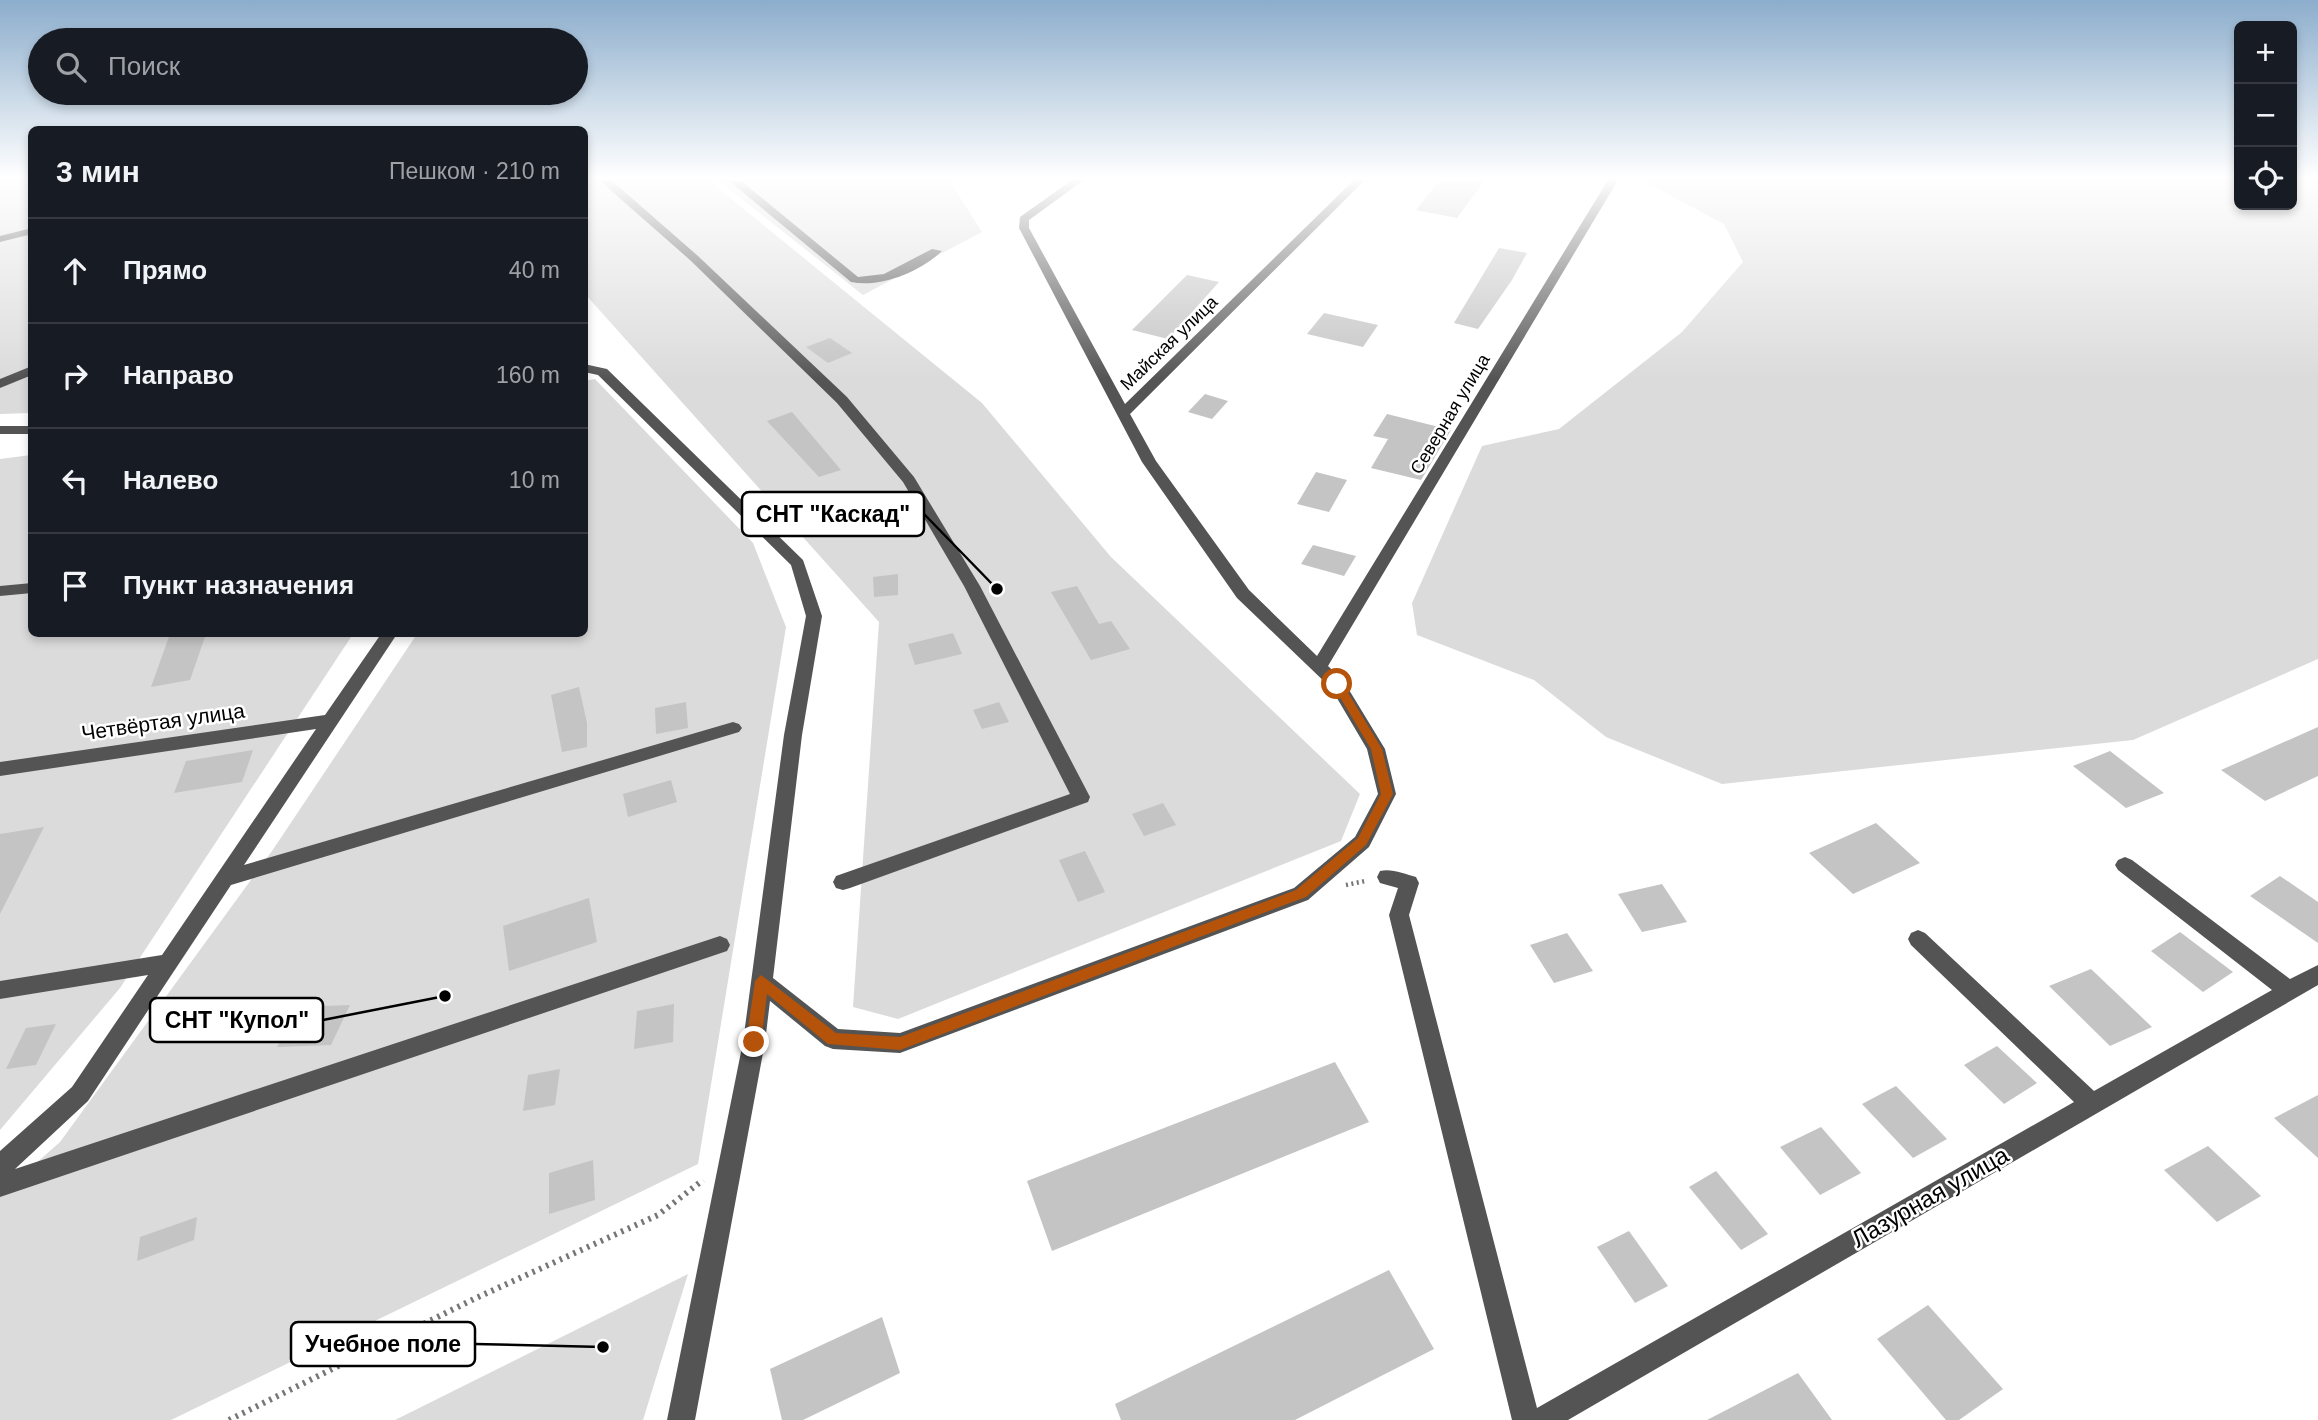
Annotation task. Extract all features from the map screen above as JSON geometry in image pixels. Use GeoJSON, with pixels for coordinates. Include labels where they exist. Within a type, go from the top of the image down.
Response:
{"type":"FeatureCollection","features":[{"type":"Feature","properties":{"kind":"street"},"geometry":{"type":"LineString","coordinates":[[680,246],[842,400],[909,480],[972,586],[1081,797],[843,882]]}},
{"type":"Feature","properties":{"kind":"street"},"geometry":{"type":"LineString","coordinates":[[814,246],[855,280],[876,281],[896,275],[936,251]]}},
{"type":"Feature","properties":{"kind":"street"},"geometry":{"type":"LineString","coordinates":[[761,981],[833,1039],[900,1043],[1301,894],[1362,842],[1387,794],[1376,749],[1337,684],[1242,594],[1149,463],[1034,246]]}},
{"type":"Feature","properties":{"kind":"street","name":"Майская улица"},"geometry":{"type":"LineString","coordinates":[[1123,413],[1293,246]]}},
{"type":"Feature","properties":{"kind":"street","name":"Северная улица"},"geometry":{"type":"LineString","coordinates":[[1319,667],[1573,246]]}},
{"type":"Feature","properties":{"kind":"street"},"geometry":{"type":"LineString","coordinates":[[588,369],[602,372],[614,383],[798,563],[814,616],[793,735],[754,1042],[681,1420]]}},
{"type":"Feature","properties":{"kind":"street"},"geometry":{"type":"LineString","coordinates":[[0,384],[28,372]]}},
{"type":"Feature","properties":{"kind":"street"},"geometry":{"type":"LineString","coordinates":[[0,430],[28,430]]}},
{"type":"Feature","properties":{"kind":"street"},"geometry":{"type":"LineString","coordinates":[[0,592],[28,588]]}},
{"type":"Feature","properties":{"kind":"street"},"geometry":{"type":"LineString","coordinates":[[0,1167],[80,1094],[228,878],[387,637]]}},
{"type":"Feature","properties":{"kind":"street","name":"Четвёртая улица"},"geometry":{"type":"LineString","coordinates":[[0,769],[333,720]]}},
{"type":"Feature","properties":{"kind":"street"},"geometry":{"type":"LineString","coordinates":[[228,878],[733,728]]}},
{"type":"Feature","properties":{"kind":"street"},"geometry":{"type":"LineString","coordinates":[[2125,864],[2289,991]]}},
{"type":"Feature","properties":{"kind":"street"},"geometry":{"type":"LineString","coordinates":[[1387,877],[1409,883],[1399,915],[1526,1420]]}},
{"type":"Feature","properties":{"kind":"street"},"geometry":{"type":"LineString","coordinates":[[1918,939],[2092,1104]]}},
{"type":"Feature","properties":{"kind":"street"},"geometry":{"type":"LineString","coordinates":[[0,1185],[720,945]]}},
{"type":"Feature","properties":{"kind":"street"},"geometry":{"type":"LineString","coordinates":[[0,990],[171,961]]}},
{"type":"Feature","properties":{"kind":"street","name":"Лазурная улица"},"geometry":{"type":"LineString","coordinates":[[1542,1420],[2318,974]]}},
{"type":"Feature","properties":{"kind":"path"},"geometry":{"type":"LineString","coordinates":[[229,1420],[476,1298],[658,1215],[731,1158]]}},
{"type":"Feature","properties":{"kind":"shaded area"},"geometry":{"type":"Polygon","coordinates":[[[0,246],[28,246],[28,413],[0,414],[0,246]]]}},
{"type":"Feature","properties":{"kind":"shaded area"},"geometry":{"type":"Polygon","coordinates":[[[588,246],[789,246],[982,403],[1111,557],[1360,794],[1341,841],[898,1019],[853,1007],[879,622],[588,297],[588,246]]]}},
{"type":"Feature","properties":{"kind":"shaded area"},"geometry":{"type":"Polygon","coordinates":[[[802,246],[955,246],[863,295],[802,246]]]}},
{"type":"Feature","properties":{"kind":"shaded area"},"geometry":{"type":"Polygon","coordinates":[[[1735,246],[2318,246],[2318,659],[2133,740],[1722,784],[1606,737],[1534,680],[1417,635],[1412,603],[1482,446],[1559,429],[1682,332],[1743,262],[1735,246]]]}},
{"type":"Feature","properties":{"kind":"shaded area"},"geometry":{"type":"Polygon","coordinates":[[[595,379],[753,543],[786,627],[698,1164],[171,1420],[0,1420],[0,1195],[60,1142],[272,851],[415,637],[588,637],[588,380],[595,379]]]}},
{"type":"Feature","properties":{"kind":"shaded area"},"geometry":{"type":"Polygon","coordinates":[[[28,455],[28,637],[351,637],[120,988],[0,1130],[0,459],[28,455]]]}},
{"type":"Feature","properties":{"kind":"shaded area"},"geometry":{"type":"Polygon","coordinates":[[[688,1274],[643,1420],[395,1420],[688,1274]]]}},
{"type":"Feature","properties":{"kind":"building"},"geometry":{"type":"Polygon","coordinates":[[[1499,248],[1527,253],[1478,329],[1454,323],[1499,248]]]}},
{"type":"Feature","properties":{"kind":"building"},"geometry":{"type":"Polygon","coordinates":[[[1187,275],[1219,282],[1168,339],[1132,330],[1187,275]]]}},
{"type":"Feature","properties":{"kind":"building"},"geometry":{"type":"Polygon","coordinates":[[[1324,313],[1378,325],[1363,347],[1307,334],[1324,313]]]}},
{"type":"Feature","properties":{"kind":"building"},"geometry":{"type":"Polygon","coordinates":[[[830,338],[852,353],[828,363],[806,347],[830,338]]]}},
{"type":"Feature","properties":{"kind":"building"},"geometry":{"type":"Polygon","coordinates":[[[1205,394],[1228,401],[1212,419],[1188,412],[1205,394]]]}},
{"type":"Feature","properties":{"kind":"building"},"geometry":{"type":"Polygon","coordinates":[[[792,412],[841,470],[819,477],[767,421],[792,412]]]}},
{"type":"Feature","properties":{"kind":"building"},"geometry":{"type":"Polygon","coordinates":[[[1387,414],[1451,430],[1421,480],[1371,468],[1388,439],[1373,436],[1387,414]]]}},
{"type":"Feature","properties":{"kind":"building"},"geometry":{"type":"Polygon","coordinates":[[[1316,472],[1347,480],[1329,512],[1297,504],[1316,472]]]}},
{"type":"Feature","properties":{"kind":"building"},"geometry":{"type":"Polygon","coordinates":[[[1313,545],[1356,556],[1344,576],[1301,564],[1313,545]]]}},
{"type":"Feature","properties":{"kind":"building"},"geometry":{"type":"Polygon","coordinates":[[[898,574],[898,595],[874,597],[873,577],[898,574]]]}},
{"type":"Feature","properties":{"kind":"building"},"geometry":{"type":"Polygon","coordinates":[[[1077,586],[1099,624],[1111,621],[1130,649],[1091,660],[1051,592],[1077,586]]]}},
{"type":"Feature","properties":{"kind":"building"},"geometry":{"type":"Polygon","coordinates":[[[953,633],[962,654],[915,665],[908,644],[953,633]]]}},
{"type":"Feature","properties":{"kind":"building"},"geometry":{"type":"Polygon","coordinates":[[[169,637],[205,637],[190,680],[151,687],[169,637]]]}},
{"type":"Feature","properties":{"kind":"building"},"geometry":{"type":"Polygon","coordinates":[[[579,687],[587,723],[587,747],[562,752],[551,695],[579,687]]]}},
{"type":"Feature","properties":{"kind":"building"},"geometry":{"type":"Polygon","coordinates":[[[686,702],[688,728],[656,734],[655,708],[686,702]]]}},
{"type":"Feature","properties":{"kind":"building"},"geometry":{"type":"Polygon","coordinates":[[[999,702],[1009,722],[982,729],[973,710],[999,702]]]}},
{"type":"Feature","properties":{"kind":"building"},"geometry":{"type":"Polygon","coordinates":[[[2318,727],[2318,776],[2265,801],[2221,770],[2318,727]]]}},
{"type":"Feature","properties":{"kind":"building"},"geometry":{"type":"Polygon","coordinates":[[[253,750],[242,782],[174,793],[186,761],[253,750]]]}},
{"type":"Feature","properties":{"kind":"building"},"geometry":{"type":"Polygon","coordinates":[[[2110,751],[2164,793],[2126,808],[2073,766],[2110,751]]]}},
{"type":"Feature","properties":{"kind":"building"},"geometry":{"type":"Polygon","coordinates":[[[671,780],[677,802],[628,817],[623,794],[671,780]]]}},
{"type":"Feature","properties":{"kind":"building"},"geometry":{"type":"Polygon","coordinates":[[[1163,803],[1176,825],[1144,836],[1132,814],[1163,803]]]}},
{"type":"Feature","properties":{"kind":"building"},"geometry":{"type":"Polygon","coordinates":[[[1876,823],[1920,863],[1853,894],[1809,853],[1876,823]]]}},
{"type":"Feature","properties":{"kind":"building"},"geometry":{"type":"Polygon","coordinates":[[[44,827],[0,914],[0,834],[44,827]]]}},
{"type":"Feature","properties":{"kind":"building"},"geometry":{"type":"Polygon","coordinates":[[[1085,851],[1105,892],[1078,902],[1059,860],[1085,851]]]}},
{"type":"Feature","properties":{"kind":"building"},"geometry":{"type":"Polygon","coordinates":[[[2280,876],[2318,902],[2318,943],[2250,896],[2280,876]]]}},
{"type":"Feature","properties":{"kind":"building"},"geometry":{"type":"Polygon","coordinates":[[[1662,884],[1687,922],[1642,932],[1618,894],[1662,884]]]}},
{"type":"Feature","properties":{"kind":"building"},"geometry":{"type":"Polygon","coordinates":[[[589,898],[597,942],[509,971],[503,926],[589,898]]]}},
{"type":"Feature","properties":{"kind":"building"},"geometry":{"type":"Polygon","coordinates":[[[2180,932],[2233,972],[2203,992],[2151,951],[2180,932]]]}},
{"type":"Feature","properties":{"kind":"building"},"geometry":{"type":"Polygon","coordinates":[[[1567,933],[1593,971],[1554,983],[1530,945],[1567,933]]]}},
{"type":"Feature","properties":{"kind":"building"},"geometry":{"type":"Polygon","coordinates":[[[2091,969],[2152,1027],[2110,1046],[2049,986],[2091,969]]]}},
{"type":"Feature","properties":{"kind":"building"},"geometry":{"type":"Polygon","coordinates":[[[674,1004],[673,1042],[634,1049],[637,1011],[674,1004]]]}},
{"type":"Feature","properties":{"kind":"building"},"geometry":{"type":"Polygon","coordinates":[[[350,1005],[331,1045],[277,1047],[297,1007],[350,1005]]]}},
{"type":"Feature","properties":{"kind":"building"},"geometry":{"type":"Polygon","coordinates":[[[56,1024],[36,1065],[6,1069],[26,1028],[56,1024]]]}},
{"type":"Feature","properties":{"kind":"building"},"geometry":{"type":"Polygon","coordinates":[[[1997,1046],[2037,1083],[2004,1104],[1964,1065],[1997,1046]]]}},
{"type":"Feature","properties":{"kind":"building"},"geometry":{"type":"Polygon","coordinates":[[[1335,1062],[1369,1122],[1052,1251],[1027,1181],[1335,1062]]]}},
{"type":"Feature","properties":{"kind":"building"},"geometry":{"type":"Polygon","coordinates":[[[560,1069],[555,1105],[523,1111],[528,1075],[560,1069]]]}},
{"type":"Feature","properties":{"kind":"building"},"geometry":{"type":"Polygon","coordinates":[[[1896,1086],[1947,1139],[1913,1158],[1862,1104],[1896,1086]]]}},
{"type":"Feature","properties":{"kind":"building"},"geometry":{"type":"Polygon","coordinates":[[[2318,1095],[2318,1158],[2274,1118],[2318,1095]]]}},
{"type":"Feature","properties":{"kind":"building"},"geometry":{"type":"Polygon","coordinates":[[[1821,1127],[1861,1173],[1820,1195],[1780,1147],[1821,1127]]]}},
{"type":"Feature","properties":{"kind":"building"},"geometry":{"type":"Polygon","coordinates":[[[2208,1146],[2261,1196],[2217,1222],[2164,1170],[2208,1146]]]}},
{"type":"Feature","properties":{"kind":"building"},"geometry":{"type":"Polygon","coordinates":[[[593,1160],[595,1200],[549,1214],[549,1173],[593,1160]]]}},
{"type":"Feature","properties":{"kind":"building"},"geometry":{"type":"Polygon","coordinates":[[[1716,1171],[1768,1234],[1741,1250],[1689,1187],[1716,1171]]]}},
{"type":"Feature","properties":{"kind":"building"},"geometry":{"type":"Polygon","coordinates":[[[197,1217],[194,1240],[137,1261],[140,1237],[197,1217]]]}},
{"type":"Feature","properties":{"kind":"building"},"geometry":{"type":"Polygon","coordinates":[[[1629,1231],[1668,1286],[1635,1303],[1597,1247],[1629,1231]]]}},
{"type":"Feature","properties":{"kind":"building"},"geometry":{"type":"Polygon","coordinates":[[[1389,1270],[1434,1349],[1295,1420],[1121,1420],[1115,1404],[1389,1270]]]}},
{"type":"Feature","properties":{"kind":"building"},"geometry":{"type":"Polygon","coordinates":[[[1928,1305],[2003,1389],[1959,1420],[1946,1420],[1877,1339],[1928,1305]]]}},
{"type":"Feature","properties":{"kind":"building"},"geometry":{"type":"Polygon","coordinates":[[[882,1317],[900,1373],[803,1420],[782,1420],[770,1369],[882,1317]]]}},
{"type":"Feature","properties":{"kind":"building"},"geometry":{"type":"Polygon","coordinates":[[[1798,1373],[1832,1420],[1707,1420],[1798,1373]]]}},
{"type":"Feature","properties":{"kind":"place","name":"СНТ \"Каскад\""},"geometry":{"type":"Point","coordinates":[997,589]}},
{"type":"Feature","properties":{"kind":"place","name":"СНТ \"Купол\""},"geometry":{"type":"Point","coordinates":[445,996]}},
{"type":"Feature","properties":{"kind":"place","name":"Учебное поле"},"geometry":{"type":"Point","coordinates":[603,1347]}},
{"type":"Feature","properties":{"kind":"route"},"geometry":{"type":"LineString","coordinates":[[754,1042],[761,981],[833,1039],[900,1043],[1301,894],[1362,842],[1387,794],[1376,749],[1337,684]]}}]}
